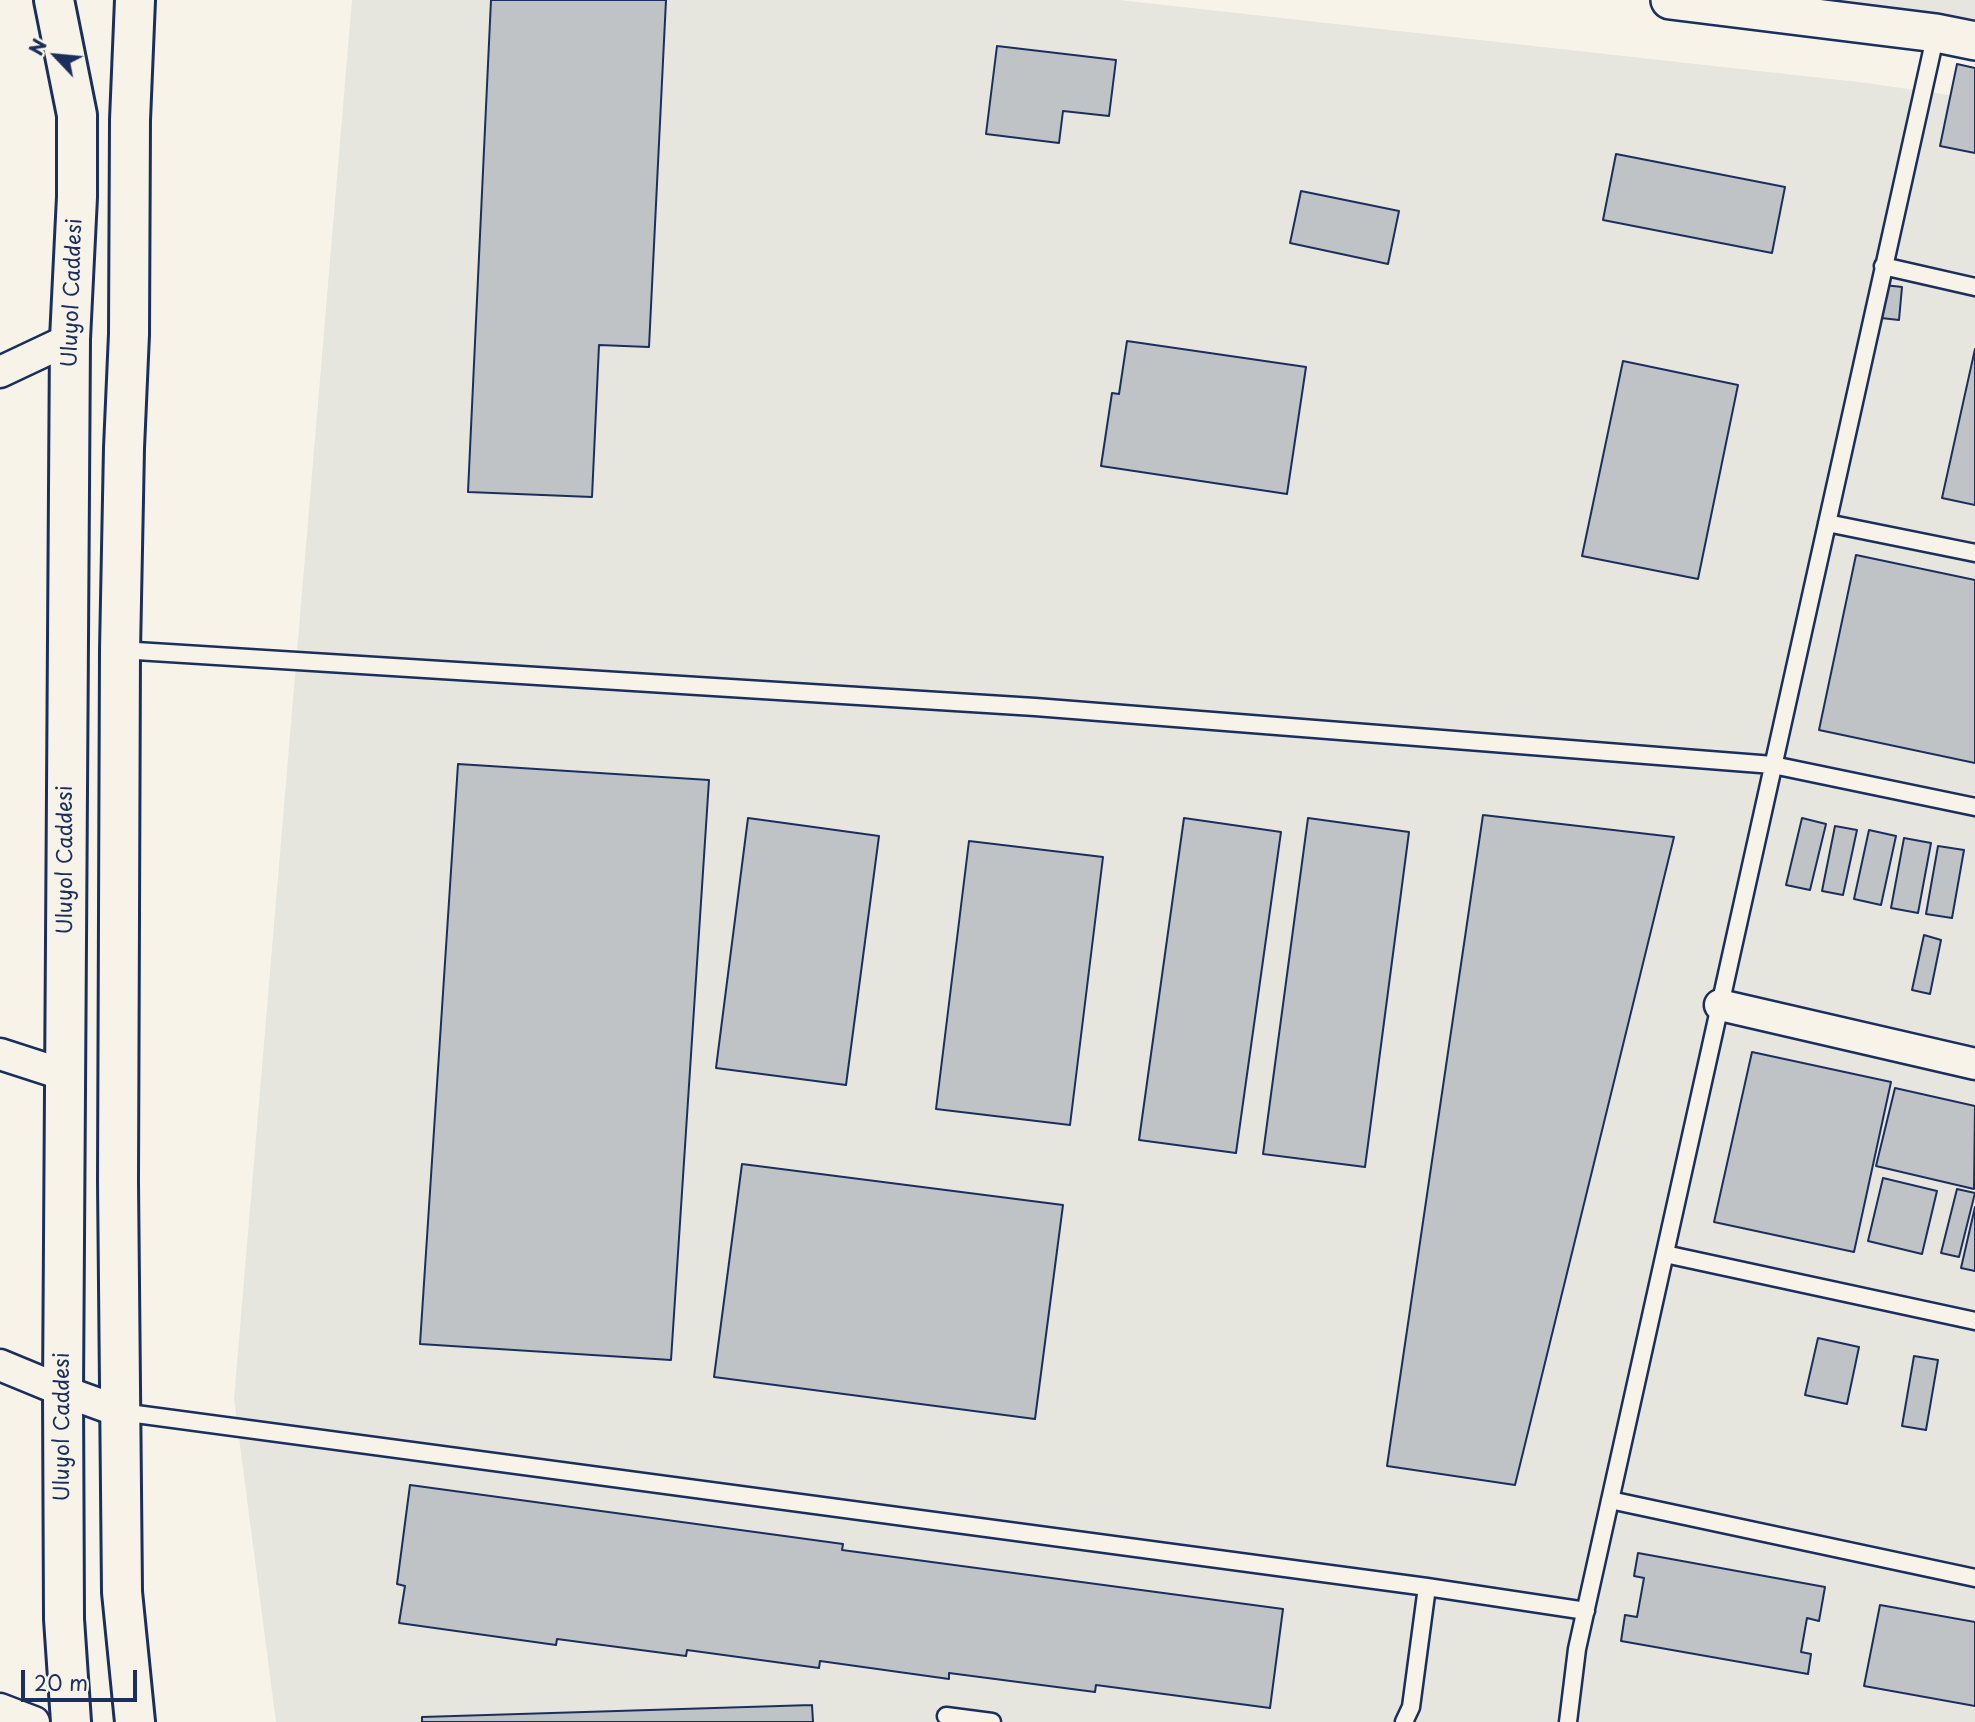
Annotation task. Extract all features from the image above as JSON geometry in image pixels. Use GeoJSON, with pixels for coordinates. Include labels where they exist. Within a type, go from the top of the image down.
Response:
{"type":"FeatureCollection","features":[{"type":"Feature","properties":{"kind":"main road","name":"Uluyol Caddesi"},"geometry":{"type":"LineString","coordinates":[[54,0],[77,115],[77,197],[69,339],[63,1391],[64,1619],[71,1722]]}},
{"type":"Feature","properties":{"kind":"main road"},"geometry":{"type":"LineString","coordinates":[[135,0],[130,120],[129,334],[120,650],[118,1181],[122,1592],[135,1722]]}},
{"type":"Feature","properties":{"kind":"street"},"geometry":{"type":"LineString","coordinates":[[1670,0],[1936,33],[1975,41]]}},
{"type":"Feature","properties":{"kind":"street"},"geometry":{"type":"LineString","coordinates":[[0,372],[69,339]]}},
{"type":"Feature","properties":{"kind":"street"},"geometry":{"type":"LineString","coordinates":[[1720,1005],[1975,1064]]}},
{"type":"Feature","properties":{"kind":"street"},"geometry":{"type":"LineString","coordinates":[[0,1054],[65,1075]]}},
{"type":"Feature","properties":{"kind":"street"},"geometry":{"type":"LineString","coordinates":[[0,1365],[121,1412]]}},
{"type":"Feature","properties":{"kind":"street"},"geometry":{"type":"LineString","coordinates":[[0,1709],[34,1722]]}},
{"type":"Feature","properties":{"kind":"lane"},"geometry":{"type":"LineString","coordinates":[[1568,1722],[1577,1649],[1936,33]]}},
{"type":"Feature","properties":{"kind":"lane"},"geometry":{"type":"LineString","coordinates":[[1884,266],[1975,287]]}},
{"type":"Feature","properties":{"kind":"lane"},"geometry":{"type":"LineString","coordinates":[[1827,523],[1975,553]]}},
{"type":"Feature","properties":{"kind":"lane"},"geometry":{"type":"LineString","coordinates":[[120,650],[1035,707],[1773,765],[1975,807]]}},
{"type":"Feature","properties":{"kind":"lane"},"geometry":{"type":"LineString","coordinates":[[1665,1254],[1975,1321]]}},
{"type":"Feature","properties":{"kind":"lane"},"geometry":{"type":"LineString","coordinates":[[121,1412],[1427,1587],[1586,1611]]}},
{"type":"Feature","properties":{"kind":"lane"},"geometry":{"type":"LineString","coordinates":[[1610,1500],[1975,1578]]}},
{"type":"Feature","properties":{"kind":"lane"},"geometry":{"type":"LineString","coordinates":[[1404,1722],[1411,1707],[1427,1587]]}},
{"type":"Feature","properties":{"kind":"lane"},"geometry":{"type":"LineString","coordinates":[[946,1716],[992,1722]]}},
{"type":"Feature","properties":{"kind":"shaded area"},"geometry":{"type":"Polygon","coordinates":[[[352,0],[1119,0],[1867,83],[1975,99],[1975,1722],[276,1722],[234,1399],[352,0]]]}},
{"type":"Feature","properties":{"kind":"shaded area"},"geometry":{"type":"Polygon","coordinates":[[[1777,0],[1975,0],[1975,27],[1777,0]]]}},
{"type":"Feature","properties":{"kind":"building"},"geometry":{"type":"Polygon","coordinates":[[[491,0],[666,0],[649,347],[599,345],[592,497],[468,492],[491,0]]]}},
{"type":"Feature","properties":{"kind":"building"},"geometry":{"type":"Polygon","coordinates":[[[997,46],[1116,60],[1109,116],[1063,111],[1059,143],[986,134],[997,46]]]}},
{"type":"Feature","properties":{"kind":"building"},"geometry":{"type":"Polygon","coordinates":[[[1957,64],[1975,68],[1975,153],[1940,146],[1957,64]]]}},
{"type":"Feature","properties":{"kind":"building"},"geometry":{"type":"Polygon","coordinates":[[[1616,154],[1785,187],[1772,253],[1603,220],[1616,154]]]}},
{"type":"Feature","properties":{"kind":"building"},"geometry":{"type":"Polygon","coordinates":[[[1301,191],[1399,211],[1388,264],[1290,243],[1301,191]]]}},
{"type":"Feature","properties":{"kind":"building"},"geometry":{"type":"Polygon","coordinates":[[[1884,285],[1902,287],[1899,320],[1881,318],[1884,285]]]}},
{"type":"Feature","properties":{"kind":"building"},"geometry":{"type":"Polygon","coordinates":[[[1127,341],[1306,367],[1287,494],[1101,466],[1112,393],[1119,394],[1127,341]]]}},
{"type":"Feature","properties":{"kind":"building"},"geometry":{"type":"Polygon","coordinates":[[[1975,349],[1975,505],[1942,498],[1975,349]]]}},
{"type":"Feature","properties":{"kind":"building"},"geometry":{"type":"Polygon","coordinates":[[[1623,361],[1738,385],[1698,579],[1582,556],[1623,361]]]}},
{"type":"Feature","properties":{"kind":"building"},"geometry":{"type":"Polygon","coordinates":[[[1856,555],[1975,580],[1975,763],[1819,730],[1856,555]]]}},
{"type":"Feature","properties":{"kind":"building"},"geometry":{"type":"Polygon","coordinates":[[[458,764],[709,780],[671,1360],[420,1344],[458,764]]]}},
{"type":"Feature","properties":{"kind":"building"},"geometry":{"type":"Polygon","coordinates":[[[1483,815],[1674,837],[1515,1485],[1387,1466],[1483,815]]]}},
{"type":"Feature","properties":{"kind":"building"},"geometry":{"type":"Polygon","coordinates":[[[748,818],[879,836],[846,1085],[716,1068],[748,818]]]}},
{"type":"Feature","properties":{"kind":"building"},"geometry":{"type":"Polygon","coordinates":[[[1184,818],[1281,832],[1236,1153],[1139,1140],[1184,818]]]}},
{"type":"Feature","properties":{"kind":"building"},"geometry":{"type":"Polygon","coordinates":[[[1308,818],[1409,832],[1365,1167],[1263,1154],[1308,818]]]}},
{"type":"Feature","properties":{"kind":"building"},"geometry":{"type":"Polygon","coordinates":[[[1802,818],[1826,824],[1810,890],[1786,885],[1802,818]]]}},
{"type":"Feature","properties":{"kind":"building"},"geometry":{"type":"Polygon","coordinates":[[[1835,826],[1857,830],[1843,895],[1822,891],[1835,826]]]}},
{"type":"Feature","properties":{"kind":"building"},"geometry":{"type":"Polygon","coordinates":[[[1869,830],[1896,836],[1881,905],[1854,899],[1869,830]]]}},
{"type":"Feature","properties":{"kind":"building"},"geometry":{"type":"Polygon","coordinates":[[[1904,838],[1931,843],[1918,913],[1891,908],[1904,838]]]}},
{"type":"Feature","properties":{"kind":"building"},"geometry":{"type":"Polygon","coordinates":[[[969,841],[1103,857],[1070,1125],[936,1109],[969,841]]]}},
{"type":"Feature","properties":{"kind":"building"},"geometry":{"type":"Polygon","coordinates":[[[1938,846],[1964,850],[1952,918],[1926,914],[1938,846]]]}},
{"type":"Feature","properties":{"kind":"building"},"geometry":{"type":"Polygon","coordinates":[[[1924,935],[1941,940],[1930,994],[1912,990],[1924,935]]]}},
{"type":"Feature","properties":{"kind":"building"},"geometry":{"type":"Polygon","coordinates":[[[1752,1052],[1891,1082],[1854,1252],[1714,1222],[1752,1052]]]}},
{"type":"Feature","properties":{"kind":"building"},"geometry":{"type":"Polygon","coordinates":[[[1895,1088],[1975,1106],[1974,1189],[1876,1166],[1895,1088]]]}},
{"type":"Feature","properties":{"kind":"building"},"geometry":{"type":"Polygon","coordinates":[[[742,1164],[1063,1205],[1035,1419],[714,1377],[742,1164]]]}},
{"type":"Feature","properties":{"kind":"building"},"geometry":{"type":"Polygon","coordinates":[[[1883,1178],[1937,1191],[1922,1254],[1868,1241],[1883,1178]]]}},
{"type":"Feature","properties":{"kind":"building"},"geometry":{"type":"Polygon","coordinates":[[[1957,1189],[1975,1193],[1959,1257],[1941,1253],[1957,1189]]]}},
{"type":"Feature","properties":{"kind":"building"},"geometry":{"type":"Polygon","coordinates":[[[1975,1207],[1975,1271],[1961,1268],[1975,1207]]]}},
{"type":"Feature","properties":{"kind":"building"},"geometry":{"type":"Polygon","coordinates":[[[1818,1338],[1859,1347],[1847,1404],[1805,1395],[1818,1338]]]}},
{"type":"Feature","properties":{"kind":"building"},"geometry":{"type":"Polygon","coordinates":[[[1914,1356],[1938,1360],[1926,1430],[1902,1426],[1914,1356]]]}},
{"type":"Feature","properties":{"kind":"building"},"geometry":{"type":"Polygon","coordinates":[[[410,1485],[843,1544],[842,1550],[1283,1609],[1270,1708],[1096,1685],[1095,1692],[949,1673],[949,1679],[820,1661],[819,1668],[687,1650],[686,1656],[557,1639],[556,1645],[399,1623],[405,1586],[397,1584],[410,1485]]]}},
{"type":"Feature","properties":{"kind":"building"},"geometry":{"type":"Polygon","coordinates":[[[1638,1553],[1825,1587],[1819,1621],[1807,1618],[1801,1652],[1811,1654],[1808,1674],[1621,1641],[1625,1615],[1637,1617],[1644,1578],[1634,1576],[1638,1553]]]}},
{"type":"Feature","properties":{"kind":"building"},"geometry":{"type":"Polygon","coordinates":[[[1880,1605],[1975,1622],[1975,1706],[1864,1686],[1880,1605]]]}},
{"type":"Feature","properties":{"kind":"building"},"geometry":{"type":"Polygon","coordinates":[[[812,1705],[813,1722],[422,1722],[422,1717],[812,1705]]]}}]}
